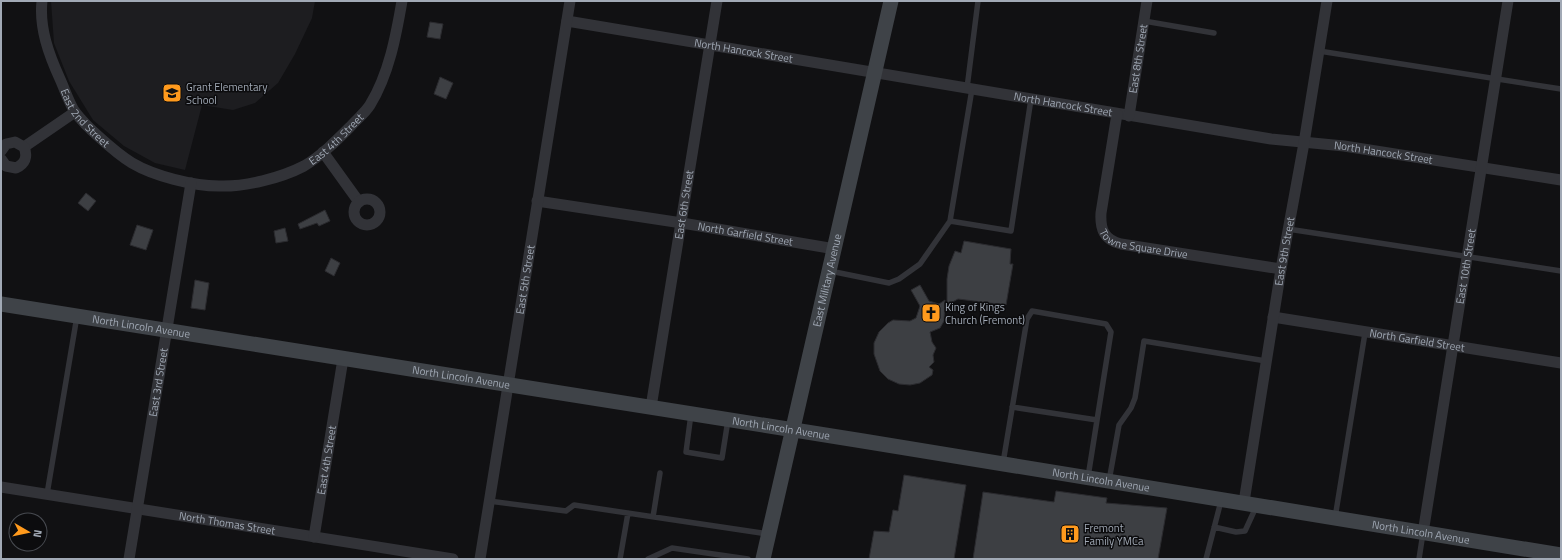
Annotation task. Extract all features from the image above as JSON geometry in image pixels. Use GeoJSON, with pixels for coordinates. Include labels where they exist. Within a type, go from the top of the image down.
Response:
{"type":"FeatureCollection","features":[{"type":"Feature","properties":{"kind":"street","name":"East 2nd Street"},"geometry":{"type":"LineString","coordinates":[[42,1],[40,14],[48,53],[75,112],[112,149],[133,163],[162,176],[191,183]]}},
{"type":"Feature","properties":{"kind":"street","name":"East 4th Street"},"geometry":{"type":"LineString","coordinates":[[191,183],[219,186],[253,183],[278,176],[303,166],[323,152],[370,105],[383,80],[391,54],[402,1]]}},
{"type":"Feature","properties":{"kind":"street","name":"East 5th Street"},"geometry":{"type":"LineString","coordinates":[[480,559],[570,1]]}},
{"type":"Feature","properties":{"kind":"street","name":"East 6th Street"},"geometry":{"type":"LineString","coordinates":[[651,408],[717,1]]}},
{"type":"Feature","properties":{"kind":"street","name":"East Military Avenue"},"geometry":{"type":"LineString","coordinates":[[763,559],[891,1]]}},
{"type":"Feature","properties":{"kind":"street","name":"East 8th Street"},"geometry":{"type":"LineString","coordinates":[[1129,116],[1147,1]]}},
{"type":"Feature","properties":{"kind":"street","name":"East 9th Street"},"geometry":{"type":"LineString","coordinates":[[1250,503],[1266,361],[1327,1]]}},
{"type":"Feature","properties":{"kind":"street","name":"East 10th Street"},"geometry":{"type":"LineString","coordinates":[[1423,533],[1454,347],[1508,1]]}},
{"type":"Feature","properties":{"kind":"street","name":"North Hancock Street"},"geometry":{"type":"LineString","coordinates":[[567,21],[1129,116],[1304,142],[1344,146],[1561,180]]}},
{"type":"Feature","properties":{"kind":"street"},"geometry":{"type":"LineString","coordinates":[[24,147],[75,112]]}},
{"type":"Feature","properties":{"kind":"street","name":"Towne Square Drive"},"geometry":{"type":"LineString","coordinates":[[1118,114],[1101,213],[1101,228],[1106,237],[1121,244],[1281,269]]}},
{"type":"Feature","properties":{"kind":"street"},"geometry":{"type":"LineString","coordinates":[[1,150],[6,144],[15,142],[24,147],[26,157],[21,166],[11,168],[6,166],[1,159]]}},
{"type":"Feature","properties":{"kind":"street"},"geometry":{"type":"LineString","coordinates":[[323,152],[359,202]]}},
{"type":"Feature","properties":{"kind":"street","name":"East 3rd Street"},"geometry":{"type":"LineString","coordinates":[[129,559],[191,183]]}},
{"type":"Feature","properties":{"kind":"street","name":"North Garfield Street"},"geometry":{"type":"LineString","coordinates":[[537,201],[682,223],[834,249]]}},
{"type":"Feature","properties":{"kind":"street","name":"North Lincoln Avenue"},"geometry":{"type":"LineString","coordinates":[[1,304],[1250,503],[1561,555]]}},
{"type":"Feature","properties":{"kind":"street","name":"North Garfield Street"},"geometry":{"type":"LineString","coordinates":[[1273,317],[1365,333],[1561,363]]}},
{"type":"Feature","properties":{"kind":"street","name":"East 4th Street"},"geometry":{"type":"LineString","coordinates":[[314,537],[344,359]]}},
{"type":"Feature","properties":{"kind":"street","name":"North Thomas Street"},"geometry":{"type":"LineString","coordinates":[[1,487],[453,559]]}},
{"type":"Feature","properties":{"kind":"lane"},"geometry":{"type":"LineString","coordinates":[[830,271],[889,283],[900,279],[920,264],[950,222],[969,88],[978,1]]}},
{"type":"Feature","properties":{"kind":"lane"},"geometry":{"type":"LineString","coordinates":[[1144,21],[1214,33]]}},
{"type":"Feature","properties":{"kind":"lane"},"geometry":{"type":"LineString","coordinates":[[1319,51],[1561,89]]}},
{"type":"Feature","properties":{"kind":"lane"},"geometry":{"type":"LineString","coordinates":[[950,222],[1011,231],[1032,99]]}},
{"type":"Feature","properties":{"kind":"lane"},"geometry":{"type":"LineString","coordinates":[[1288,229],[1561,271]]}},
{"type":"Feature","properties":{"kind":"lane"},"geometry":{"type":"LineString","coordinates":[[1003,464],[1027,319],[1032,311],[1106,324],[1111,332],[1088,478]]}},
{"type":"Feature","properties":{"kind":"lane"},"geometry":{"type":"LineString","coordinates":[[47,494],[77,316]]}},
{"type":"Feature","properties":{"kind":"lane"},"geometry":{"type":"LineString","coordinates":[[1335,518],[1365,333]]}},
{"type":"Feature","properties":{"kind":"lane"},"geometry":{"type":"LineString","coordinates":[[1109,481],[1119,425],[1131,408],[1135,398],[1144,341],[1266,361]]}},
{"type":"Feature","properties":{"kind":"lane"},"geometry":{"type":"LineString","coordinates":[[1012,407],[1097,420]]}},
{"type":"Feature","properties":{"kind":"lane"},"geometry":{"type":"LineString","coordinates":[[692,414],[686,452],[722,458],[728,420]]}},
{"type":"Feature","properties":{"kind":"lane"},"geometry":{"type":"LineString","coordinates":[[653,517],[660,473]]}},
{"type":"Feature","properties":{"kind":"lane"},"geometry":{"type":"LineString","coordinates":[[1206,559],[1222,499]]}},
{"type":"Feature","properties":{"kind":"lane"},"geometry":{"type":"LineString","coordinates":[[489,501],[566,510],[574,504],[769,534]]}},
{"type":"Feature","properties":{"kind":"lane"},"geometry":{"type":"LineString","coordinates":[[1214,527],[1236,532],[1245,531],[1250,503]]}},
{"type":"Feature","properties":{"kind":"lane"},"geometry":{"type":"LineString","coordinates":[[620,559],[628,513]]}},
{"type":"Feature","properties":{"kind":"lane"},"geometry":{"type":"LineString","coordinates":[[1419,559],[1423,533]]}},
{"type":"Feature","properties":{"kind":"lane"},"geometry":{"type":"LineString","coordinates":[[648,559],[672,548],[748,559]]}},
{"type":"Feature","properties":{"kind":"shaded area","name":"Grant Elementary School"},"geometry":{"type":"Polygon","coordinates":[[[51,1],[315,1],[312,18],[295,54],[278,83],[255,103],[233,110],[202,105],[185,170],[155,163],[124,146],[93,120],[69,81],[54,43],[51,1]]]}},
{"type":"Feature","properties":{"kind":"building"},"geometry":{"type":"Polygon","coordinates":[[[430,22],[443,24],[440,39],[427,37],[430,22]]]}},
{"type":"Feature","properties":{"kind":"building"},"geometry":{"type":"Polygon","coordinates":[[[440,77],[453,83],[446,99],[434,94],[440,77]]]}},
{"type":"Feature","properties":{"kind":"building"},"geometry":{"type":"Polygon","coordinates":[[[86,193],[96,201],[88,211],[78,203],[86,193]]]}},
{"type":"Feature","properties":{"kind":"building"},"geometry":{"type":"Polygon","coordinates":[[[325,210],[330,221],[319,226],[317,223],[300,229],[298,224],[325,210]]]}},
{"type":"Feature","properties":{"kind":"building"},"geometry":{"type":"Polygon","coordinates":[[[137,225],[153,230],[146,250],[130,245],[137,225]]]}},
{"type":"Feature","properties":{"kind":"building"},"geometry":{"type":"Polygon","coordinates":[[[285,228],[288,241],[276,243],[274,231],[285,228]]]}},
{"type":"Feature","properties":{"kind":"building"},"geometry":{"type":"Polygon","coordinates":[[[964,241],[1011,249],[1010,264],[1013,264],[1006,305],[958,299],[947,305],[947,279],[949,266],[955,251],[961,253],[964,241]]]}},
{"type":"Feature","properties":{"kind":"building"},"geometry":{"type":"Polygon","coordinates":[[[331,258],[340,263],[334,276],[325,271],[331,258]]]}},
{"type":"Feature","properties":{"kind":"building"},"geometry":{"type":"Polygon","coordinates":[[[195,280],[209,283],[205,310],[191,308],[195,280]]]}},
{"type":"Feature","properties":{"kind":"building"},"geometry":{"type":"Polygon","coordinates":[[[920,285],[929,301],[939,304],[945,300],[944,321],[940,328],[930,332],[932,342],[936,348],[933,355],[934,362],[929,367],[933,370],[932,375],[920,383],[910,385],[899,384],[888,379],[880,371],[874,354],[874,343],[879,332],[893,320],[910,321],[916,318],[920,306],[911,290],[920,285]]]}},
{"type":"Feature","properties":{"kind":"building"},"geometry":{"type":"Polygon","coordinates":[[[904,475],[966,485],[954,559],[869,559],[874,531],[889,532],[893,510],[898,511],[904,475]]]}},
{"type":"Feature","properties":{"kind":"building","name":"Fremont Family YMCa"},"geometry":{"type":"Polygon","coordinates":[[[1056,491],[1107,498],[1106,503],[1167,508],[1158,559],[973,559],[983,492],[1054,502],[1056,491]]]}},
{"type":"Feature","properties":{"kind":"place","name":"Grant Elementary School"},"geometry":{"type":"Point","coordinates":[172,93]}},
{"type":"Feature","properties":{"kind":"place","name":"King of Kings Church (Fremont)"},"geometry":{"type":"Point","coordinates":[931,313]}},
{"type":"Feature","properties":{"kind":"place","name":"Fremont Family YMCa"},"geometry":{"type":"Point","coordinates":[1070,534]}}]}
